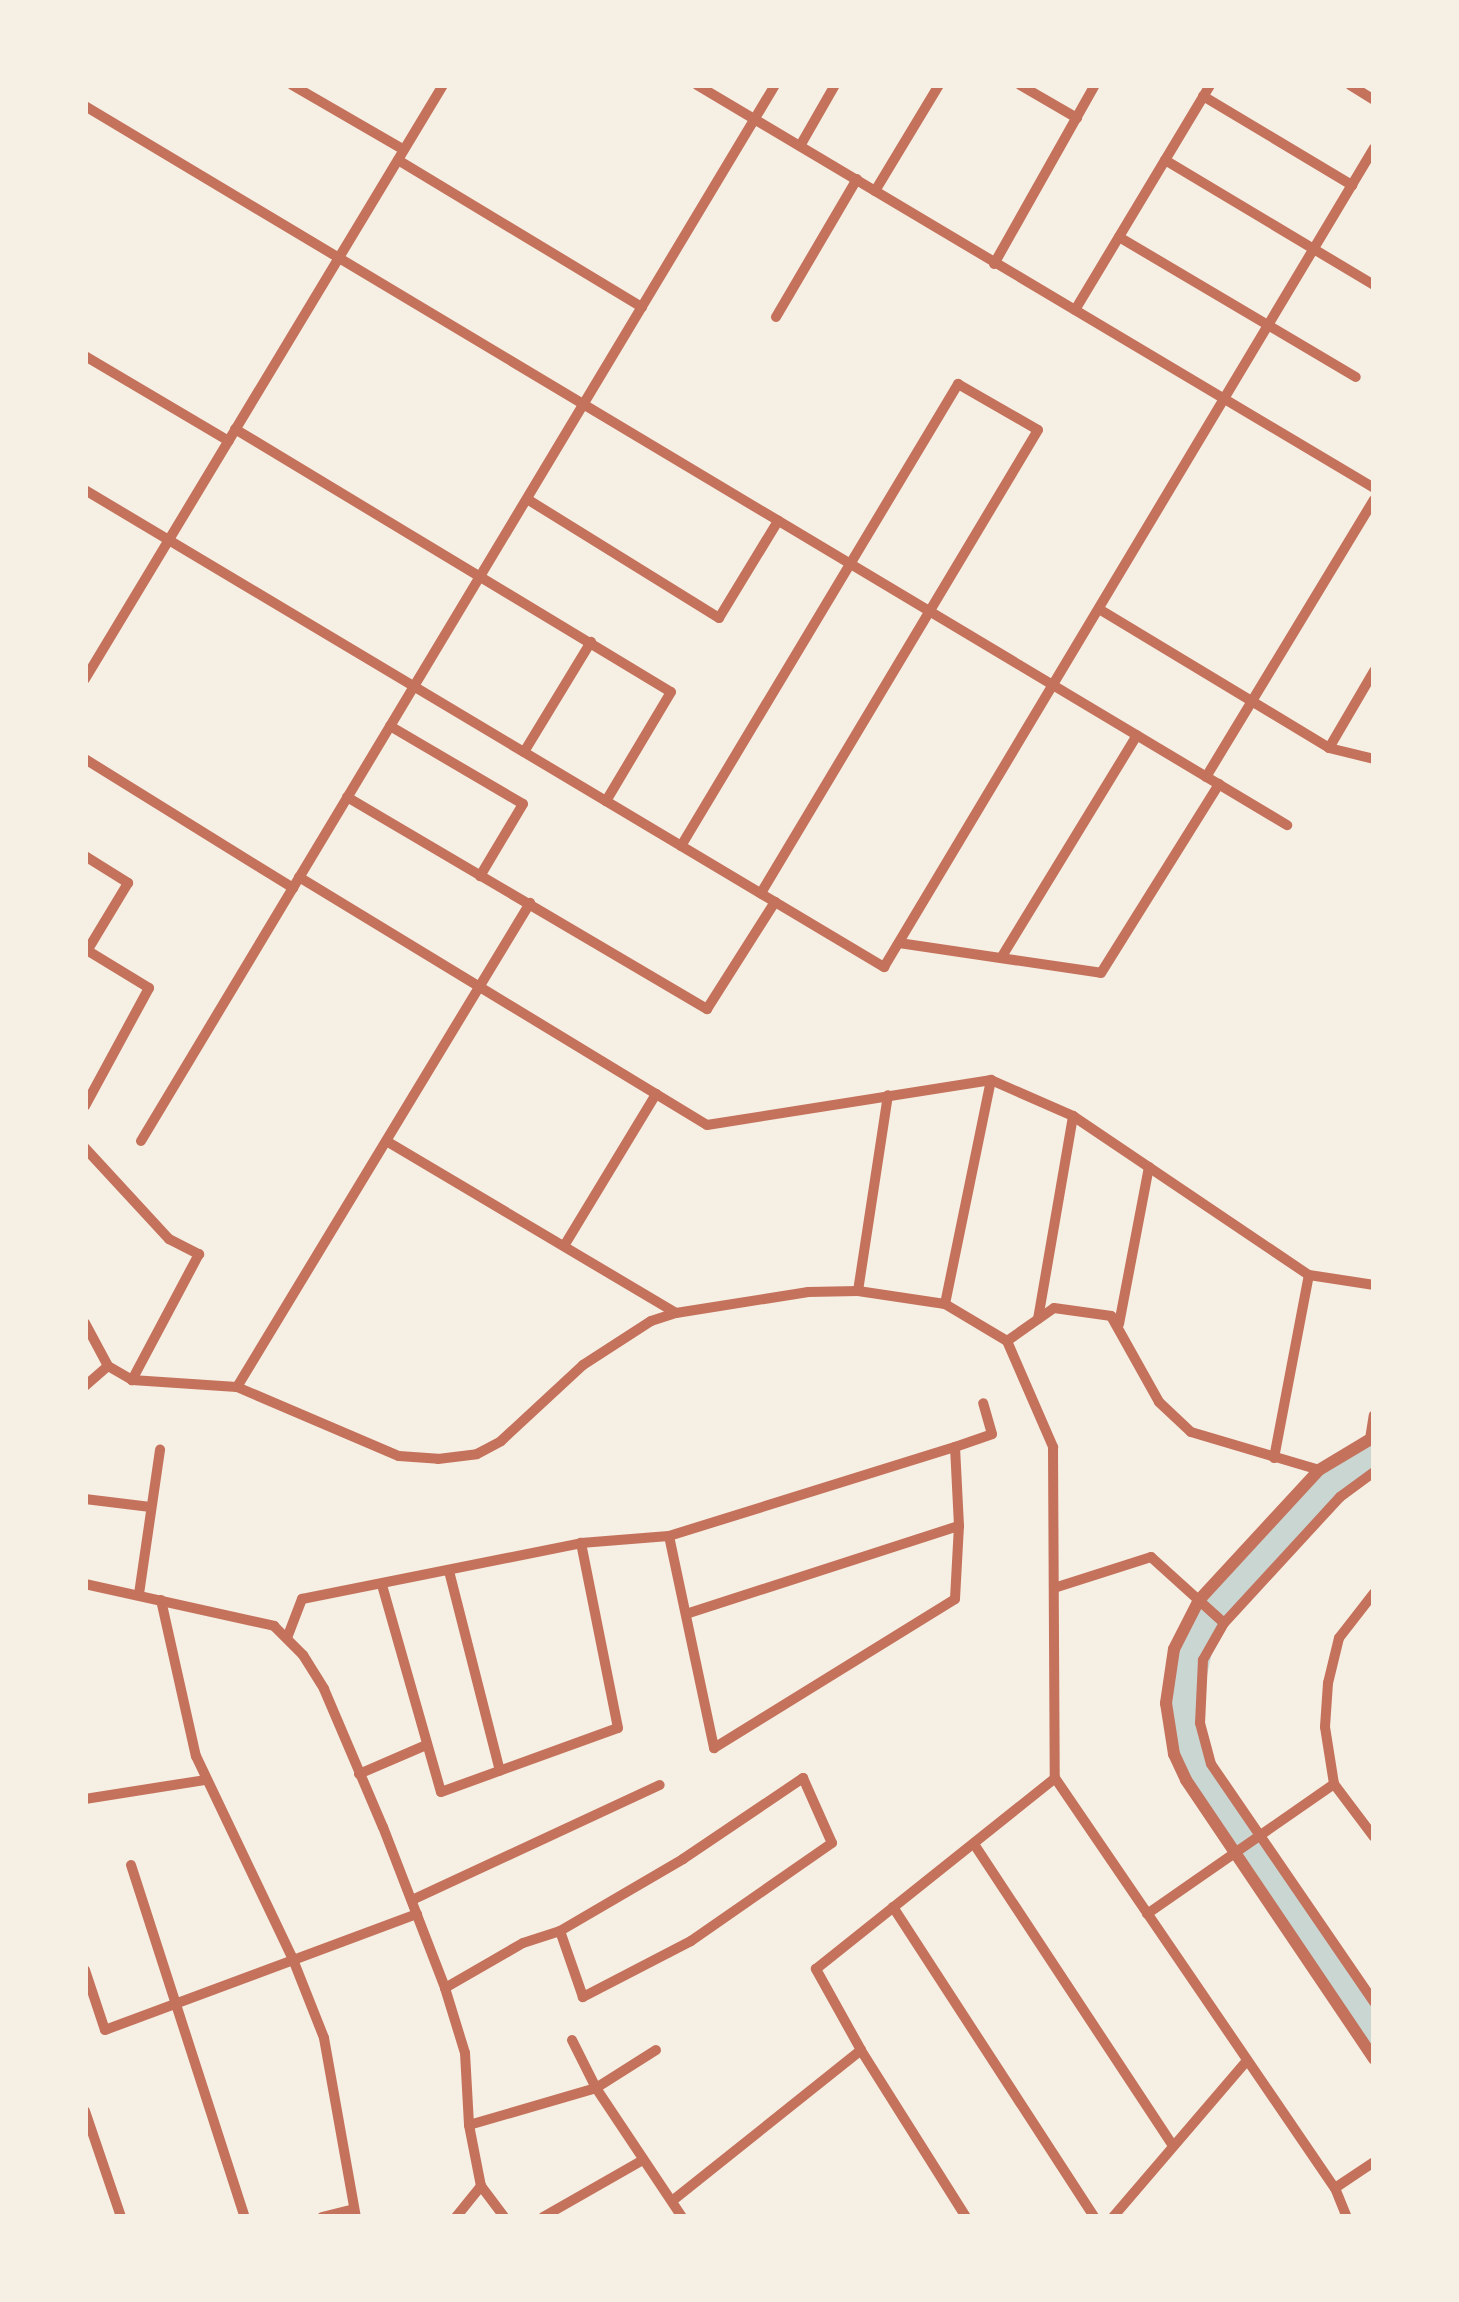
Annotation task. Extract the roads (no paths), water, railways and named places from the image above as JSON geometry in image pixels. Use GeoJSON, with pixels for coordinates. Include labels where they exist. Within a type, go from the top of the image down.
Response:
{"type":"FeatureCollection","features":[{"type":"Feature","properties":{"kind":"street"},"geometry":{"type":"LineString","coordinates":[[292,85],[642,307]]}},
{"type":"Feature","properties":{"kind":"street"},"geometry":{"type":"LineString","coordinates":[[85,678],[443,85]]}},
{"type":"Feature","properties":{"kind":"street"},"geometry":{"type":"LineString","coordinates":[[697,85],[1374,488]]}},
{"type":"Feature","properties":{"kind":"street"},"geometry":{"type":"LineString","coordinates":[[141,1141],[775,85]]}},
{"type":"Feature","properties":{"kind":"street"},"geometry":{"type":"LineString","coordinates":[[800,146],[835,85]]}},
{"type":"Feature","properties":{"kind":"street"},"geometry":{"type":"LineString","coordinates":[[875,191],[939,85]]}},
{"type":"Feature","properties":{"kind":"street"},"geometry":{"type":"LineString","coordinates":[[1020,85],[1077,118]]}},
{"type":"Feature","properties":{"kind":"street"},"geometry":{"type":"LineString","coordinates":[[994,264],[1095,85]]}},
{"type":"Feature","properties":{"kind":"street"},"geometry":{"type":"LineString","coordinates":[[1075,310],[1210,85]]}},
{"type":"Feature","properties":{"kind":"street"},"geometry":{"type":"LineString","coordinates":[[1350,85],[1374,100]]}},
{"type":"Feature","properties":{"kind":"street"},"geometry":{"type":"LineString","coordinates":[[1203,96],[1352,185]]}},
{"type":"Feature","properties":{"kind":"street"},"geometry":{"type":"LineString","coordinates":[[85,106],[1286,824]]}},
{"type":"Feature","properties":{"kind":"street"},"geometry":{"type":"LineString","coordinates":[[85,490],[884,967],[1374,148]]}},
{"type":"Feature","properties":{"kind":"street"},"geometry":{"type":"LineString","coordinates":[[1165,160],[1374,285]]}},
{"type":"Feature","properties":{"kind":"street"},"geometry":{"type":"LineString","coordinates":[[776,317],[857,179]]}},
{"type":"Feature","properties":{"kind":"street"},"geometry":{"type":"LineString","coordinates":[[1119,237],[1356,377]]}},
{"type":"Feature","properties":{"kind":"street"},"geometry":{"type":"LineString","coordinates":[[85,356],[228,440]]}},
{"type":"Feature","properties":{"kind":"street"},"geometry":{"type":"LineString","coordinates":[[681,846],[958,384],[1038,430],[761,894]]}},
{"type":"Feature","properties":{"kind":"street"},"geometry":{"type":"LineString","coordinates":[[235,430],[671,692],[606,802]]}},
{"type":"Feature","properties":{"kind":"street"},"geometry":{"type":"LineString","coordinates":[[527,499],[719,618],[778,521]]}},
{"type":"Feature","properties":{"kind":"street"},"geometry":{"type":"LineString","coordinates":[[1206,776],[1374,500]]}},
{"type":"Feature","properties":{"kind":"street"},"geometry":{"type":"LineString","coordinates":[[1098,609],[1328,748],[1374,759]]}},
{"type":"Feature","properties":{"kind":"street"},"geometry":{"type":"LineString","coordinates":[[524,752],[592,642]]}},
{"type":"Feature","properties":{"kind":"street"},"geometry":{"type":"LineString","coordinates":[[1328,748],[1374,671]]}},
{"type":"Feature","properties":{"kind":"street"},"geometry":{"type":"LineString","coordinates":[[390,726],[522,804],[480,876]]}},
{"type":"Feature","properties":{"kind":"street"},"geometry":{"type":"LineString","coordinates":[[1000,958],[1137,735]]}},
{"type":"Feature","properties":{"kind":"street"},"geometry":{"type":"LineString","coordinates":[[85,759],[482,986],[707,1125],[991,1080],[1073,1116],[1309,1275],[1374,1286]]}},
{"type":"Feature","properties":{"kind":"street"},"geometry":{"type":"LineString","coordinates":[[899,942],[1102,973],[1219,784]]}},
{"type":"Feature","properties":{"kind":"street"},"geometry":{"type":"LineString","coordinates":[[347,797],[707,1009],[775,902]]}},
{"type":"Feature","properties":{"kind":"street"},"geometry":{"type":"LineString","coordinates":[[85,856],[128,882],[86,950],[149,988],[85,1106]]}},
{"type":"Feature","properties":{"kind":"street"},"geometry":{"type":"LineString","coordinates":[[237,1387],[530,903]]}},
{"type":"Feature","properties":{"kind":"street"},"geometry":{"type":"LineString","coordinates":[[945,1304],[991,1080]]}},
{"type":"Feature","properties":{"kind":"street"},"geometry":{"type":"LineString","coordinates":[[564,1246],[656,1094]]}},
{"type":"Feature","properties":{"kind":"street"},"geometry":{"type":"LineString","coordinates":[[858,1291],[888,1095]]}},
{"type":"Feature","properties":{"kind":"street"},"geometry":{"type":"LineString","coordinates":[[1038,1319],[1073,1116]]}},
{"type":"Feature","properties":{"kind":"street"},"geometry":{"type":"LineString","coordinates":[[388,1142],[676,1313]]}},
{"type":"Feature","properties":{"kind":"street"},"geometry":{"type":"LineString","coordinates":[[85,1148],[169,1239],[199,1254],[132,1380]]}},
{"type":"Feature","properties":{"kind":"street"},"geometry":{"type":"LineString","coordinates":[[1119,1324],[1149,1166]]}},
{"type":"Feature","properties":{"kind":"street"},"geometry":{"type":"LineString","coordinates":[[1274,1458],[1309,1275]]}},
{"type":"Feature","properties":{"kind":"street"},"geometry":{"type":"LineString","coordinates":[[85,1323],[108,1366],[132,1380],[237,1387],[398,1456],[438,1460],[478,1454],[522,1424],[582,1365],[651,1321],[676,1313],[808,1292],[858,1291],[945,1304],[1007,1341],[1053,1447],[1055,1778],[1335,2188],[1347,2217]]}},
{"type":"Feature","properties":{"kind":"street"},"geometry":{"type":"LineString","coordinates":[[1007,1341],[1054,1308],[1111,1316],[1160,1402],[1191,1432],[1320,1470]]}},
{"type":"Feature","properties":{"kind":"street"},"geometry":{"type":"LineString","coordinates":[[85,1386],[108,1366]]}},
{"type":"Feature","properties":{"kind":"street"},"geometry":{"type":"LineString","coordinates":[[287,1638],[302,1599],[581,1543],[669,1536],[955,1447],[992,1434],[983,1403]]}},
{"type":"Feature","properties":{"kind":"street"},"geometry":{"type":"LineString","coordinates":[[1374,1415],[1372,1438],[1320,1470],[1185,1622],[1169,1672],[1170,1728],[1186,1780],[1239,1852],[1374,2060]]}},
{"type":"Feature","properties":{"kind":"street"},"geometry":{"type":"LineString","coordinates":[[669,1536],[714,1748],[956,1599],[959,1526],[955,1447]]}},
{"type":"Feature","properties":{"kind":"street"},"geometry":{"type":"LineString","coordinates":[[139,1594],[160,1450]]}},
{"type":"Feature","properties":{"kind":"street"},"geometry":{"type":"LineString","coordinates":[[1373,1475],[1340,1497],[1221,1620],[1202,1660],[1200,1723],[1211,1764],[1258,1839],[1374,2002]]}},
{"type":"Feature","properties":{"kind":"street"},"geometry":{"type":"LineString","coordinates":[[85,1500],[151,1507]]}},
{"type":"Feature","properties":{"kind":"street"},"geometry":{"type":"LineString","coordinates":[[686,1614],[959,1526]]}},
{"type":"Feature","properties":{"kind":"street"},"geometry":{"type":"LineString","coordinates":[[382,1585],[424,1746],[441,1792],[618,1728],[581,1543]]}},
{"type":"Feature","properties":{"kind":"street"},"geometry":{"type":"LineString","coordinates":[[1054,1588],[1151,1557],[1221,1620]]}},
{"type":"Feature","properties":{"kind":"street"},"geometry":{"type":"LineString","coordinates":[[449,1571],[500,1771]]}},
{"type":"Feature","properties":{"kind":"street"},"geometry":{"type":"LineString","coordinates":[[85,1584],[274,1626],[324,1689],[445,1988],[464,2053],[469,2125],[481,2186],[504,2217]]}},
{"type":"Feature","properties":{"kind":"street"},"geometry":{"type":"LineString","coordinates":[[1374,1593],[1340,1638],[1328,1683],[1325,1727],[1334,1784],[1374,1838]]}},
{"type":"Feature","properties":{"kind":"street"},"geometry":{"type":"LineString","coordinates":[[161,1600],[176,1680],[205,1780],[292,1957],[324,2038],[355,2213],[322,2217]]}},
{"type":"Feature","properties":{"kind":"street"},"geometry":{"type":"LineString","coordinates":[[359,1774],[424,1746]]}},
{"type":"Feature","properties":{"kind":"street"},"geometry":{"type":"LineString","coordinates":[[445,1988],[523,1944],[560,1931],[684,1859],[803,1778],[832,1843],[691,1942],[583,1997],[560,1931]]}},
{"type":"Feature","properties":{"kind":"street"},"geometry":{"type":"LineString","coordinates":[[966,2217],[861,2050],[816,1969],[1055,1778]]}},
{"type":"Feature","properties":{"kind":"street"},"geometry":{"type":"LineString","coordinates":[[85,1799],[205,1780]]}},
{"type":"Feature","properties":{"kind":"street"},"geometry":{"type":"LineString","coordinates":[[1147,1914],[1334,1784]]}},
{"type":"Feature","properties":{"kind":"street"},"geometry":{"type":"LineString","coordinates":[[412,1900],[660,1785]]}},
{"type":"Feature","properties":{"kind":"street"},"geometry":{"type":"LineString","coordinates":[[974,1844],[1172,2144]]}},
{"type":"Feature","properties":{"kind":"street"},"geometry":{"type":"LineString","coordinates":[[130,1865],[245,2217]]}},
{"type":"Feature","properties":{"kind":"street"},"geometry":{"type":"LineString","coordinates":[[893,1907],[1094,2217]]}},
{"type":"Feature","properties":{"kind":"street"},"geometry":{"type":"LineString","coordinates":[[85,1970],[105,2030],[292,1957],[417,1914]]}},
{"type":"Feature","properties":{"kind":"street"},"geometry":{"type":"LineString","coordinates":[[572,2040],[596,2088],[682,2217]]}},
{"type":"Feature","properties":{"kind":"street"},"geometry":{"type":"LineString","coordinates":[[469,2125],[596,2088],[656,2050]]}},
{"type":"Feature","properties":{"kind":"street"},"geometry":{"type":"LineString","coordinates":[[672,2201],[861,2050]]}},
{"type":"Feature","properties":{"kind":"street"},"geometry":{"type":"LineString","coordinates":[[1113,2217],[1246,2062]]}},
{"type":"Feature","properties":{"kind":"street"},"geometry":{"type":"LineString","coordinates":[[85,2111],[121,2217]]}},
{"type":"Feature","properties":{"kind":"street"},"geometry":{"type":"LineString","coordinates":[[543,2217],[643,2160]]}},
{"type":"Feature","properties":{"kind":"street"},"geometry":{"type":"LineString","coordinates":[[1335,2188],[1374,2162]]}},
{"type":"Feature","properties":{"kind":"street"},"geometry":{"type":"LineString","coordinates":[[456,2217],[481,2186]]}},
{"type":"Feature","properties":{"kind":"waterway"},"geometry":{"type":"LineString","coordinates":[[1374,1456],[1334,1480],[1198,1631],[1183,1701],[1188,1750],[1200,1773],[1374,2032]]}}]}
